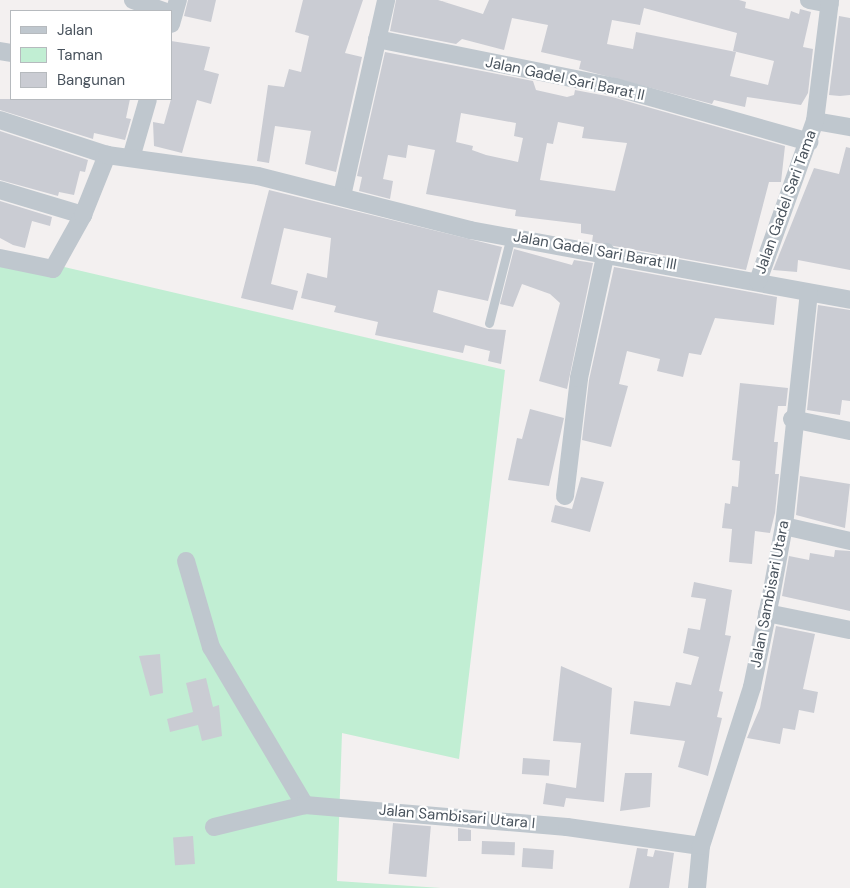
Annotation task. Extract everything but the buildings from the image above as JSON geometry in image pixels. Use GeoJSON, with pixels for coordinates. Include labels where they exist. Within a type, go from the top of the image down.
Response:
{"type":"FeatureCollection","features":[{"type":"Feature","properties":{"kind":"street"},"geometry":{"type":"LineString","coordinates":[[133,0],[163,10]]}},
{"type":"Feature","properties":{"kind":"street"},"geometry":{"type":"LineString","coordinates":[[342,196],[386,0]]}},
{"type":"Feature","properties":{"kind":"street","name":"Jalan Gadel Sari Tama"},"geometry":{"type":"LineString","coordinates":[[758,280],[815,121],[830,2],[809,0]]}},
{"type":"Feature","properties":{"kind":"street","name":"Jalan Gadel Sari Barat II"},"geometry":{"type":"LineString","coordinates":[[376,39],[615,87],[808,142]]}},
{"type":"Feature","properties":{"kind":"street"},"geometry":{"type":"LineString","coordinates":[[131,158],[148,100]]}},
{"type":"Feature","properties":{"kind":"street","name":"Jalan Gadel Sari Barat III"},"geometry":{"type":"LineString","coordinates":[[0,120],[107,155],[258,176],[511,236],[758,280],[809,293],[850,300]]}},
{"type":"Feature","properties":{"kind":"street"},"geometry":{"type":"LineString","coordinates":[[815,121],[850,127]]}},
{"type":"Feature","properties":{"kind":"street"},"geometry":{"type":"LineString","coordinates":[[0,258],[28,266],[53,270],[83,215],[107,155]]}},
{"type":"Feature","properties":{"kind":"street"},"geometry":{"type":"LineString","coordinates":[[0,190],[83,215]]}},
{"type":"Feature","properties":{"kind":"street"},"geometry":{"type":"LineString","coordinates":[[565,496],[579,378],[606,252]]}},
{"type":"Feature","properties":{"kind":"street","name":"Jalan Sambisari Utara"},"geometry":{"type":"LineString","coordinates":[[697,888],[701,846],[752,687],[768,613],[784,526],[792,419],[809,293]]}},
{"type":"Feature","properties":{"kind":"street"},"geometry":{"type":"LineString","coordinates":[[792,419],[850,431]]}},
{"type":"Feature","properties":{"kind":"street"},"geometry":{"type":"LineString","coordinates":[[784,526],[850,541]]}},
{"type":"Feature","properties":{"kind":"street"},"geometry":{"type":"LineString","coordinates":[[186,561],[211,647],[304,805]]}},
{"type":"Feature","properties":{"kind":"street"},"geometry":{"type":"LineString","coordinates":[[768,613],[850,630]]}},
{"type":"Feature","properties":{"kind":"street","name":"Jalan Sambisari Utara I"},"geometry":{"type":"LineString","coordinates":[[214,827],[304,805],[567,827],[701,846]]}},
{"type":"Feature","properties":{"kind":"lane"},"geometry":{"type":"LineString","coordinates":[[489,323],[511,236]]}},
{"type":"Feature","properties":{"kind":"green space"},"geometry":{"type":"Polygon","coordinates":[[[0,252],[505,370],[459,759],[342,733],[337,881],[441,888],[0,888],[0,252]]]}}]}
